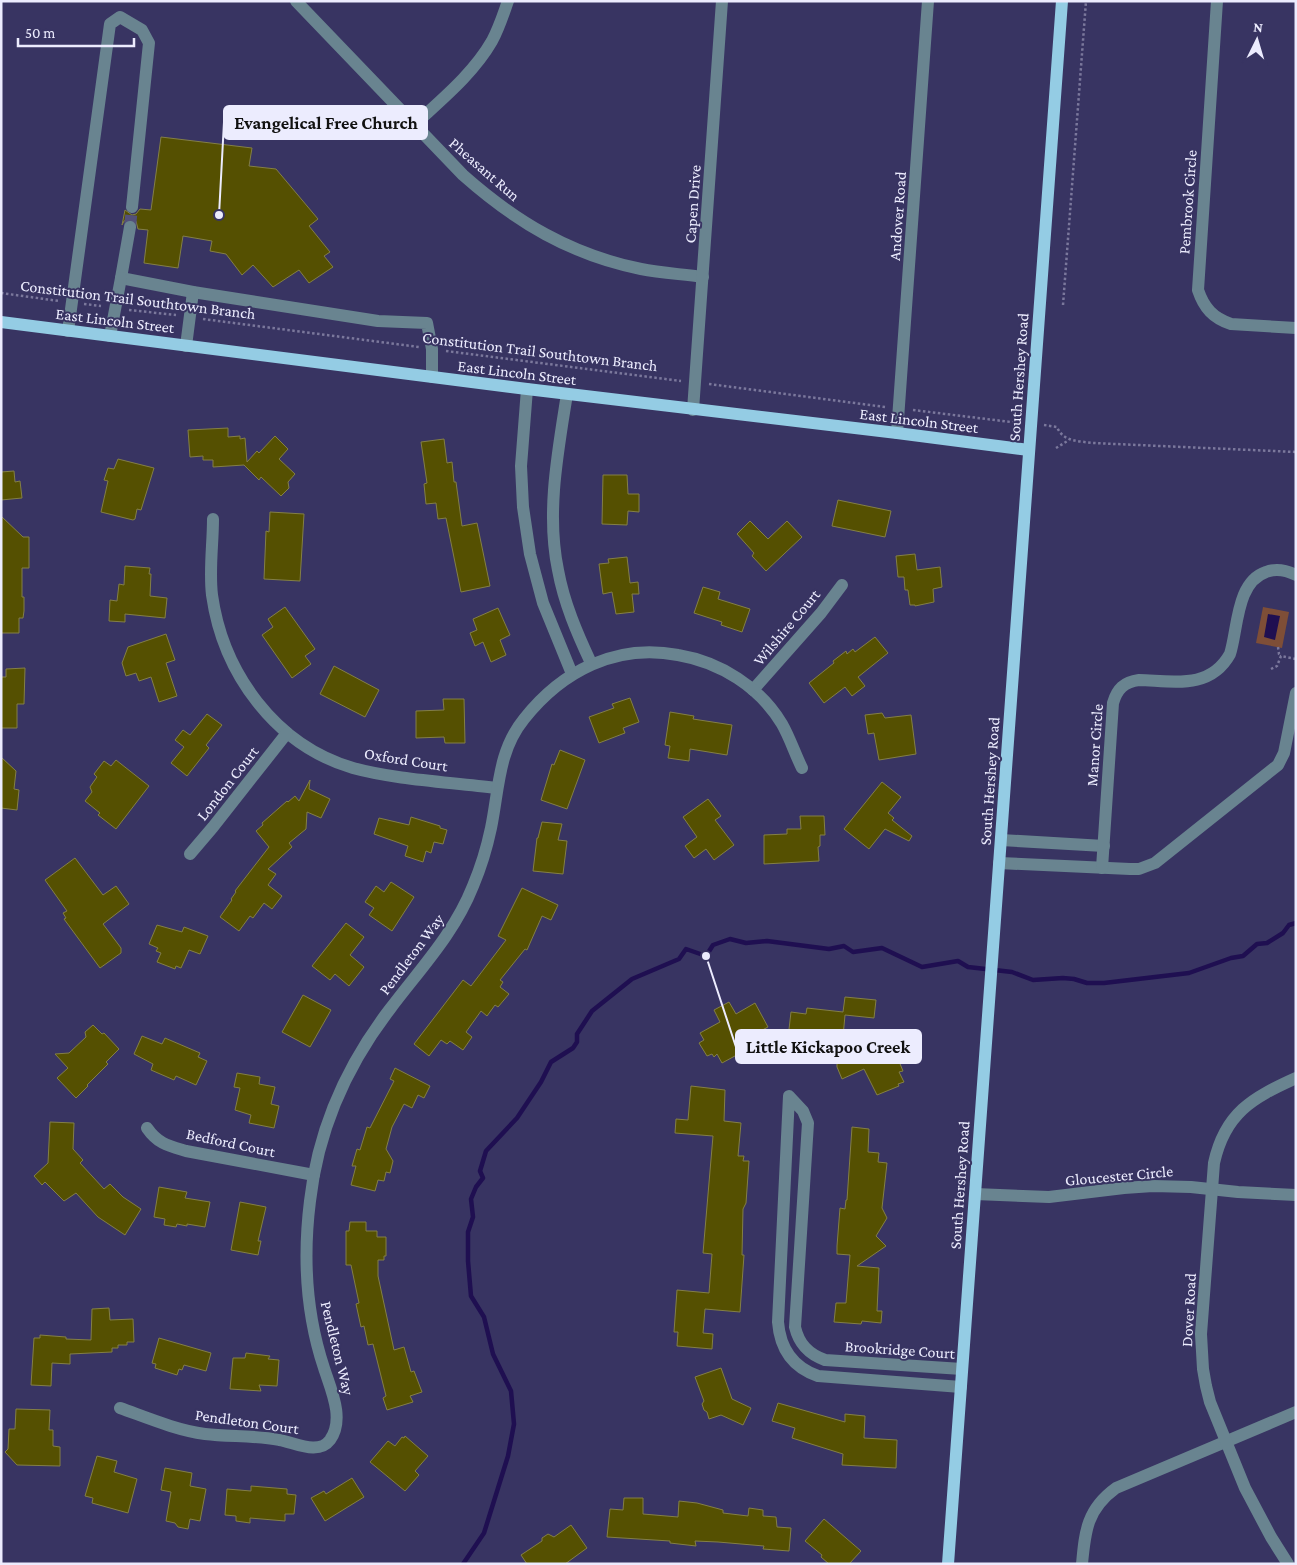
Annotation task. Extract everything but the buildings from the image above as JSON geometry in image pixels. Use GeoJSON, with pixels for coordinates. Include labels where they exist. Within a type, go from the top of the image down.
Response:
{"type":"FeatureCollection","features":[{"type":"Feature","properties":{"kind":"main road","name":"South Hershey Road"},"geometry":{"type":"LineString","coordinates":[[948,1564],[1062,1]]}},
{"type":"Feature","properties":{"kind":"main road","name":"East Lincoln Street"},"geometry":{"type":"LineString","coordinates":[[1,322],[693,410],[1029,450]]}},
{"type":"Feature","properties":{"kind":"street","name":"Pheasant Run"},"geometry":{"type":"LineString","coordinates":[[296,1],[463,175],[489,199],[517,219],[550,238],[586,254],[643,270],[703,277]]}},
{"type":"Feature","properties":{"kind":"street"},"geometry":{"type":"LineString","coordinates":[[414,126],[465,77],[482,56],[498,29],[508,1]]}},
{"type":"Feature","properties":{"kind":"street","name":"Capen Drive"},"geometry":{"type":"LineString","coordinates":[[693,410],[722,1]]}},
{"type":"Feature","properties":{"kind":"street","name":"Andover Road"},"geometry":{"type":"LineString","coordinates":[[897,433],[928,1]]}},
{"type":"Feature","properties":{"kind":"street","name":"Pembrook Circle"},"geometry":{"type":"LineString","coordinates":[[1217,1],[1198,290],[1201,301],[1207,310],[1231,324],[1296,328]]}},
{"type":"Feature","properties":{"kind":"street"},"geometry":{"type":"LineString","coordinates":[[68,330],[110,24],[120,17],[142,30],[149,43],[132,208]]}},
{"type":"Feature","properties":{"kind":"street"},"geometry":{"type":"LineString","coordinates":[[110,336],[130,227]]}},
{"type":"Feature","properties":{"kind":"street"},"geometry":{"type":"LineString","coordinates":[[121,278],[192,292],[378,321],[427,323],[432,349],[432,377]]}},
{"type":"Feature","properties":{"kind":"street"},"geometry":{"type":"LineString","coordinates":[[186,346],[192,292]]}},
{"type":"Feature","properties":{"kind":"street"},"geometry":{"type":"LineString","coordinates":[[527,389],[521,466],[523,507],[542,603],[572,674]]}},
{"type":"Feature","properties":{"kind":"street"},"geometry":{"type":"LineString","coordinates":[[567,394],[555,481],[553,509],[554,546],[557,568],[565,598],[591,663]]}},
{"type":"Feature","properties":{"kind":"street","name":"Oxford Court"},"geometry":{"type":"LineString","coordinates":[[213,519],[212,594],[222,640],[237,673],[254,698],[272,719],[304,745],[352,768],[381,774],[496,788]]}},
{"type":"Feature","properties":{"kind":"street","name":"Manor Circle"},"geometry":{"type":"LineString","coordinates":[[1102,868],[1113,703],[1116,693],[1130,681],[1193,681],[1215,673],[1230,654],[1247,586],[1261,574],[1270,570],[1279,569],[1296,575]]}},
{"type":"Feature","properties":{"kind":"street","name":"Wilshire Court"},"geometry":{"type":"LineString","coordinates":[[754,690],[821,613],[842,585]]}},
{"type":"Feature","properties":{"kind":"street","name":"Pendleton Way"},"geometry":{"type":"LineString","coordinates":[[334,1431],[337,1424],[335,1405],[316,1341],[306,1268],[308,1222],[316,1160],[327,1124],[349,1073],[371,1036],[444,941],[465,906],[481,865],[491,827],[502,760],[508,743],[522,720],[543,697],[572,674],[591,663],[626,654],[662,653],[679,655],[703,661],[719,668],[754,690],[782,724],[802,768]]}},
{"type":"Feature","properties":{"kind":"street"},"geometry":{"type":"LineString","coordinates":[[1000,863],[1139,869],[1155,863],[1278,765],[1284,753],[1296,693]]}},
{"type":"Feature","properties":{"kind":"street","name":"London Court"},"geometry":{"type":"LineString","coordinates":[[190,854],[288,733]]}},
{"type":"Feature","properties":{"kind":"street"},"geometry":{"type":"LineString","coordinates":[[1001,840],[1104,846]]}},
{"type":"Feature","properties":{"kind":"street","name":"Dover Road"},"geometry":{"type":"LineString","coordinates":[[1288,1564],[1257,1512],[1226,1441],[1210,1402],[1201,1352],[1212,1189],[1217,1150],[1222,1137],[1236,1114],[1257,1097],[1296,1078]]}},
{"type":"Feature","properties":{"kind":"street","name":"Brookridge Court"},"geometry":{"type":"LineString","coordinates":[[961,1387],[818,1376],[802,1369],[785,1352],[779,1334],[779,1301],[789,1096],[803,1111],[808,1122],[794,1326],[802,1345],[816,1357],[835,1361],[962,1369]]}},
{"type":"Feature","properties":{"kind":"street","name":"Bedford Court"},"geometry":{"type":"LineString","coordinates":[[147,1128],[154,1138],[169,1146],[186,1151],[314,1175]]}},
{"type":"Feature","properties":{"kind":"street","name":"Gloucester Circle"},"geometry":{"type":"LineString","coordinates":[[975,1194],[1049,1197],[1153,1186],[1296,1195]]}},
{"type":"Feature","properties":{"kind":"street"},"geometry":{"type":"LineString","coordinates":[[784,1198],[803,1199]]}},
{"type":"Feature","properties":{"kind":"street"},"geometry":{"type":"LineString","coordinates":[[779,1301],[796,1301]]}},
{"type":"Feature","properties":{"kind":"street","name":"Brookridge Court"},"geometry":{"type":"LineString","coordinates":[[834,1378],[835,1361]]}},
{"type":"Feature","properties":{"kind":"street","name":"Pendleton Court"},"geometry":{"type":"LineString","coordinates":[[120,1408],[156,1421],[198,1432],[278,1439],[308,1447],[324,1446],[334,1431]]}},
{"type":"Feature","properties":{"kind":"street"},"geometry":{"type":"LineString","coordinates":[[1082,1564],[1087,1527],[1095,1509],[1108,1494],[1125,1484],[1296,1412]]}},
{"type":"Feature","properties":{"kind":"path"},"geometry":{"type":"LineString","coordinates":[[1063,305],[1086,1]]}},
{"type":"Feature","properties":{"kind":"path","name":"Constitution Trail Southtown Branch"},"geometry":{"type":"LineString","coordinates":[[1,293],[899,409],[995,421],[1030,423],[1057,427],[1061,435],[1070,440],[1093,443],[1296,452]]}},
{"type":"Feature","properties":{"kind":"path"},"geometry":{"type":"LineString","coordinates":[[1056,448],[1070,440]]}},
{"type":"Feature","properties":{"kind":"path"},"geometry":{"type":"LineString","coordinates":[[1271,669],[1278,666],[1281,656],[1278,647]]}},
{"type":"Feature","properties":{"kind":"path"},"geometry":{"type":"LineString","coordinates":[[1281,656],[1296,659]]}},
{"type":"Feature","properties":{"kind":"shaded area"},"geometry":{"type":"Polygon","coordinates":[[[1263,607],[1289,612],[1282,648],[1256,643],[1263,607]]]}},
{"type":"Feature","properties":{"kind":"shaded area"},"geometry":{"type":"Polygon","coordinates":[[[1268,614],[1280,616],[1275,640],[1264,637],[1268,614]]]}},
{"type":"Feature","properties":{"kind":"waterway"},"geometry":{"type":"LineString","coordinates":[[463,1564],[484,1533],[508,1456],[514,1424],[511,1391],[493,1354],[484,1317],[471,1296],[468,1261],[468,1232],[473,1217],[471,1199],[476,1187],[483,1178],[480,1171],[486,1151],[517,1118],[541,1082],[551,1062],[573,1048],[577,1042],[577,1034],[592,1011],[632,979],[679,959],[686,949],[706,956],[713,945],[730,939],[746,943],[767,941],[829,949],[844,946],[853,952],[882,948],[922,967],[958,961],[968,967],[1012,972],[1033,980],[1063,978],[1087,983],[1104,983],[1189,973],[1231,958],[1243,956],[1257,944],[1267,943],[1283,933],[1289,925],[1296,923]]}},
{"type":"Feature","properties":{"kind":"tunnel"},"geometry":{"type":"LineString","coordinates":[[130,227],[132,207]]}},
{"type":"Feature","properties":{"kind":"place","name":"Evangelical Free Church"},"geometry":{"type":"Point","coordinates":[219,215]}},
{"type":"Feature","properties":{"kind":"place","name":"Little Kickapoo Creek"},"geometry":{"type":"Point","coordinates":[706,956]}}]}
